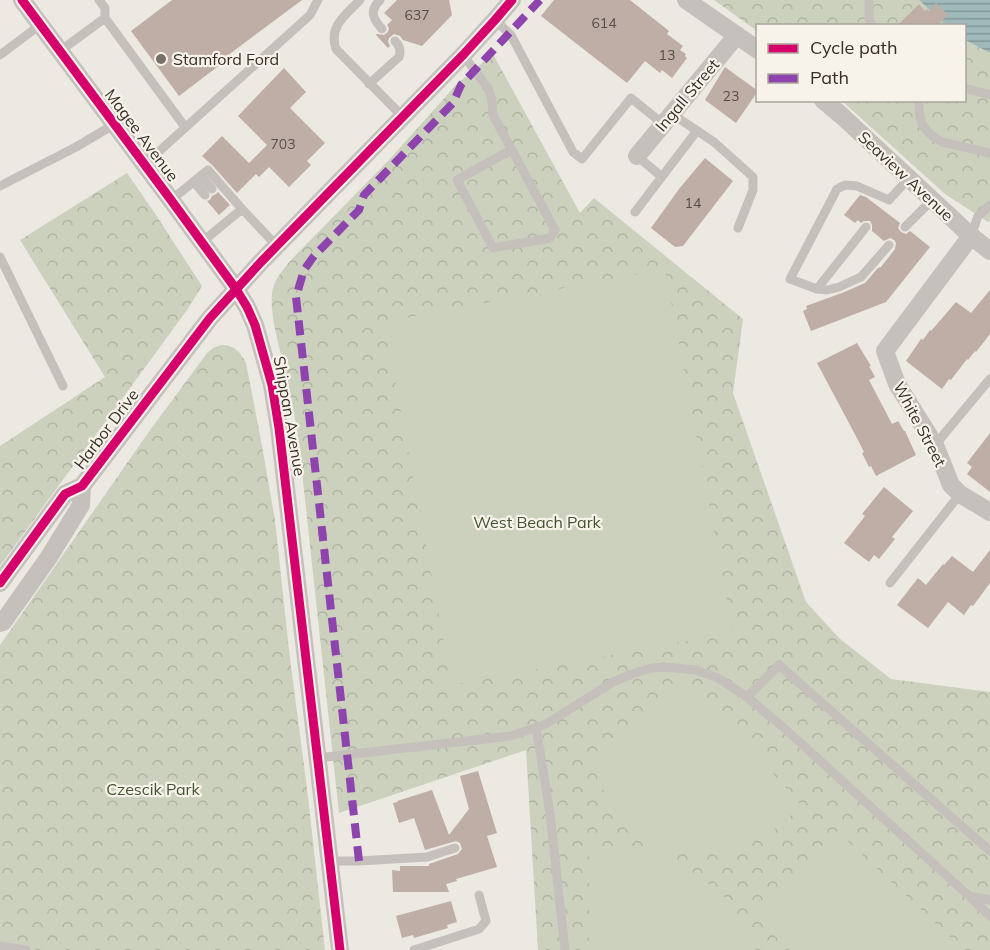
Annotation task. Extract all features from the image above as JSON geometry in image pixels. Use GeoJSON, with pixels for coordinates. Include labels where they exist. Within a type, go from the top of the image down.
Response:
{"type":"FeatureCollection","features":[{"type":"Feature","properties":{"kind":"street","name":"Magee Avenue"},"geometry":{"type":"LineString","coordinates":[[22,0],[236,290]]}},
{"type":"Feature","properties":{"kind":"street"},"geometry":{"type":"LineString","coordinates":[[236,290],[463,55],[512,0]]}},
{"type":"Feature","properties":{"kind":"street"},"geometry":{"type":"LineString","coordinates":[[686,0],[756,49]]}},
{"type":"Feature","properties":{"kind":"street","name":"Ingall Street"},"geometry":{"type":"LineString","coordinates":[[638,156],[737,35]]}},
{"type":"Feature","properties":{"kind":"street","name":"Seaview Avenue"},"geometry":{"type":"LineString","coordinates":[[825,102],[971,236],[990,250]]}},
{"type":"Feature","properties":{"kind":"street","name":"White Street"},"geometry":{"type":"LineString","coordinates":[[971,236],[885,351],[897,384],[935,445],[951,485],[960,494],[990,512]]}},
{"type":"Feature","properties":{"kind":"street","name":"Harbor Drive"},"geometry":{"type":"LineString","coordinates":[[0,584],[65,494],[82,486],[210,318],[236,290]]}},
{"type":"Feature","properties":{"kind":"street","name":"Shippan Avenue"},"geometry":{"type":"LineString","coordinates":[[236,290],[255,325],[274,396],[285,472],[340,950]]}},
{"type":"Feature","properties":{"kind":"street","name":"Harbor Drive"},"geometry":{"type":"LineString","coordinates":[[0,623],[3,622],[49,557],[81,505],[82,486]]}},
{"type":"Feature","properties":{"kind":"lane"},"geometry":{"type":"LineString","coordinates":[[99,0],[105,8],[105,18],[185,127]]}},
{"type":"Feature","properties":{"kind":"lane"},"geometry":{"type":"LineString","coordinates":[[145,164],[309,15],[318,0]]}},
{"type":"Feature","properties":{"kind":"lane"},"geometry":{"type":"LineString","coordinates":[[360,0],[334,27],[333,40],[336,49],[402,116]]}},
{"type":"Feature","properties":{"kind":"lane"},"geometry":{"type":"LineString","coordinates":[[380,0],[376,3],[373,12],[375,21],[382,29]]}},
{"type":"Feature","properties":{"kind":"lane"},"geometry":{"type":"LineString","coordinates":[[869,0],[871,24]]}},
{"type":"Feature","properties":{"kind":"lane"},"geometry":{"type":"LineString","coordinates":[[60,51],[105,18]]}},
{"type":"Feature","properties":{"kind":"lane"},"geometry":{"type":"LineString","coordinates":[[495,20],[511,35],[573,152],[582,159],[631,98],[714,142],[753,177],[753,190],[738,228]]}},
{"type":"Feature","properties":{"kind":"lane"},"geometry":{"type":"LineString","coordinates":[[0,55],[40,25]]}},
{"type":"Feature","properties":{"kind":"lane"},"geometry":{"type":"LineString","coordinates":[[369,84],[399,57],[400,48],[395,41]]}},
{"type":"Feature","properties":{"kind":"lane"},"geometry":{"type":"LineString","coordinates":[[463,55],[488,88],[493,115],[555,230],[550,238],[493,248],[457,180],[511,150]]}},
{"type":"Feature","properties":{"kind":"lane"},"geometry":{"type":"LineString","coordinates":[[966,89],[990,95]]}},
{"type":"Feature","properties":{"kind":"lane"},"geometry":{"type":"LineString","coordinates":[[919,102],[922,124],[928,133],[942,142],[990,153]]}},
{"type":"Feature","properties":{"kind":"lane"},"geometry":{"type":"LineString","coordinates":[[0,186],[115,124]]}},
{"type":"Feature","properties":{"kind":"lane"},"geometry":{"type":"LineString","coordinates":[[635,212],[696,132]]}},
{"type":"Feature","properties":{"kind":"lane"},"geometry":{"type":"LineString","coordinates":[[638,156],[662,177]]}},
{"type":"Feature","properties":{"kind":"lane"},"geometry":{"type":"LineString","coordinates":[[171,200],[208,170],[277,246]]}},
{"type":"Feature","properties":{"kind":"lane"},"geometry":{"type":"LineString","coordinates":[[881,209],[909,178]]}},
{"type":"Feature","properties":{"kind":"lane"},"geometry":{"type":"LineString","coordinates":[[197,179],[208,192]]}},
{"type":"Feature","properties":{"kind":"lane"},"geometry":{"type":"LineString","coordinates":[[889,200],[857,186],[845,185],[837,189],[790,279],[817,289],[827,290],[839,287],[861,277],[889,245]]}},
{"type":"Feature","properties":{"kind":"lane"},"geometry":{"type":"LineString","coordinates":[[905,227],[932,200]]}},
{"type":"Feature","properties":{"kind":"lane"},"geometry":{"type":"LineString","coordinates":[[971,236],[978,216],[990,205]]}},
{"type":"Feature","properties":{"kind":"lane"},"geometry":{"type":"LineString","coordinates":[[202,242],[227,215],[242,209]]}},
{"type":"Feature","properties":{"kind":"lane"},"geometry":{"type":"LineString","coordinates":[[817,289],[866,227]]}},
{"type":"Feature","properties":{"kind":"lane"},"geometry":{"type":"LineString","coordinates":[[0,257],[63,386]]}},
{"type":"Feature","properties":{"kind":"lane"},"geometry":{"type":"LineString","coordinates":[[935,445],[990,379]]}},
{"type":"Feature","properties":{"kind":"lane"},"geometry":{"type":"LineString","coordinates":[[890,584],[960,494]]}},
{"type":"Feature","properties":{"kind":"lane"},"geometry":{"type":"LineString","coordinates":[[747,697],[779,665],[990,851]]}},
{"type":"Feature","properties":{"kind":"lane"},"geometry":{"type":"LineString","coordinates":[[318,759],[512,736],[546,724],[613,682],[632,674],[652,668],[675,667],[706,673],[747,697],[784,728],[990,916]]}},
{"type":"Feature","properties":{"kind":"lane"},"geometry":{"type":"LineString","coordinates":[[537,727],[550,813],[565,950]]}},
{"type":"Feature","properties":{"kind":"lane"},"geometry":{"type":"LineString","coordinates":[[330,861],[427,857],[455,848]]}},
{"type":"Feature","properties":{"kind":"lane"},"geometry":{"type":"LineString","coordinates":[[414,950],[478,929],[486,921],[479,895]]}},
{"type":"Feature","properties":{"kind":"lane"},"geometry":{"type":"LineString","coordinates":[[969,896],[990,900]]}},
{"type":"Feature","properties":{"kind":"lane"},"geometry":{"type":"LineString","coordinates":[[0,946],[26,950]]}},
{"type":"Feature","properties":{"kind":"green space"},"geometry":{"type":"Polygon","coordinates":[[[714,0],[919,0],[944,24],[756,24],[756,30],[714,0]]]}},
{"type":"Feature","properties":{"kind":"green space"},"geometry":{"type":"Polygon","coordinates":[[[966,41],[990,53],[990,221],[988,222],[945,194],[843,102],[966,102],[966,41]]]}},
{"type":"Feature","properties":{"kind":"green space","name":"West Beach Park"},"geometry":{"type":"Polygon","coordinates":[[[493,54],[580,213],[594,198],[743,319],[733,393],[806,602],[839,638],[891,679],[990,692],[990,950],[538,950],[526,750],[339,813],[299,444],[291,395],[273,321],[273,288],[291,260],[388,161],[457,84],[493,54]]]}},
{"type":"Feature","properties":{"kind":"green space"},"geometry":{"type":"Polygon","coordinates":[[[127,173],[202,286],[187,310],[0,566],[0,446],[105,377],[20,240],[127,173]]]}},
{"type":"Feature","properties":{"kind":"green space"},"geometry":{"type":"Polygon","coordinates":[[[665,269],[733,632],[452,685],[384,322],[665,269]]]}},
{"type":"Feature","properties":{"kind":"green space","name":"Czescik Park"},"geometry":{"type":"Polygon","coordinates":[[[221,345],[230,346],[236,350],[246,363],[275,520],[325,950],[0,950],[0,645],[148,433],[207,353],[221,345]]]}},
{"type":"Feature","properties":{"kind":"green space"},"geometry":{"type":"Polygon","coordinates":[[[682,691],[702,693],[801,805],[766,835],[732,847],[680,854],[655,849],[643,843],[626,829],[615,812],[593,768],[682,691]]]}},
{"type":"Feature","properties":{"kind":"green space"},"geometry":{"type":"Polygon","coordinates":[[[837,831],[954,941],[946,950],[790,950],[755,917],[837,831]]]}},
{"type":"Feature","properties":{"kind":"green space"},"geometry":{"type":"Polygon","coordinates":[[[626,850],[657,855],[691,871],[722,894],[745,925],[754,950],[589,950],[589,852],[626,850]]]}},
{"type":"Feature","properties":{"kind":"water"},"geometry":{"type":"Polygon","coordinates":[[[919,0],[990,0],[990,53],[966,41],[966,24],[944,24],[919,0]]]}},
{"type":"Feature","properties":{"kind":"building"},"geometry":{"type":"Polygon","coordinates":[[[172,0],[302,0],[227,56],[229,58],[179,96],[131,31],[172,0]]]}},
{"type":"Feature","properties":{"kind":"building"},"geometry":{"type":"Polygon","coordinates":[[[397,0],[449,0],[452,15],[422,46],[403,40],[394,34],[389,38],[388,48],[376,35],[384,35],[388,32],[387,25],[392,20],[384,13],[397,0]]]}},
{"type":"Feature","properties":{"kind":"building"},"geometry":{"type":"Polygon","coordinates":[[[554,0],[630,0],[669,31],[667,34],[683,46],[680,50],[686,54],[687,58],[672,78],[662,70],[660,73],[645,61],[627,83],[541,16],[554,0]]]}},
{"type":"Feature","properties":{"kind":"building"},"geometry":{"type":"Polygon","coordinates":[[[936,3],[948,15],[941,24],[899,24],[919,4],[925,11],[927,9],[929,11],[936,3]]]}},
{"type":"Feature","properties":{"kind":"building"},"geometry":{"type":"Polygon","coordinates":[[[725,67],[756,90],[756,94],[736,123],[705,100],[725,67]]]}},
{"type":"Feature","properties":{"kind":"building"},"geometry":{"type":"Polygon","coordinates":[[[284,68],[306,92],[290,108],[325,143],[307,161],[311,165],[289,187],[269,167],[259,177],[256,174],[237,193],[202,156],[222,136],[249,163],[267,145],[238,116],[284,68]]]}},
{"type":"Feature","properties":{"kind":"building"},"geometry":{"type":"Polygon","coordinates":[[[705,158],[733,181],[683,246],[675,247],[651,228],[705,158]]]}},
{"type":"Feature","properties":{"kind":"building"},"geometry":{"type":"Polygon","coordinates":[[[218,192],[230,205],[219,215],[207,201],[218,192]]]}},
{"type":"Feature","properties":{"kind":"building"},"geometry":{"type":"Polygon","coordinates":[[[860,195],[866,197],[900,223],[898,228],[901,232],[906,234],[910,231],[930,247],[886,302],[811,331],[803,311],[807,309],[806,306],[865,283],[895,249],[894,240],[890,238],[884,241],[872,231],[870,221],[861,223],[858,220],[855,223],[844,215],[860,195]]]}},
{"type":"Feature","properties":{"kind":"building"},"geometry":{"type":"Polygon","coordinates":[[[990,290],[990,334],[942,389],[906,361],[921,339],[923,340],[956,302],[971,313],[990,290]]]}},
{"type":"Feature","properties":{"kind":"building"},"geometry":{"type":"Polygon","coordinates":[[[857,343],[871,366],[869,366],[875,377],[869,380],[892,424],[898,421],[916,455],[876,476],[871,466],[869,467],[862,453],[864,452],[817,363],[857,343]]]}},
{"type":"Feature","properties":{"kind":"building"},"geometry":{"type":"Polygon","coordinates":[[[990,433],[990,492],[967,474],[972,467],[967,463],[990,433]]]}},
{"type":"Feature","properties":{"kind":"building"},"geometry":{"type":"Polygon","coordinates":[[[884,487],[913,511],[892,537],[895,539],[879,559],[874,555],[869,562],[844,543],[865,516],[862,514],[884,487]]]}},
{"type":"Feature","properties":{"kind":"building"},"geometry":{"type":"Polygon","coordinates":[[[990,550],[990,583],[964,615],[948,602],[928,628],[897,605],[918,578],[926,585],[952,556],[973,572],[990,550]]]}},
{"type":"Feature","properties":{"kind":"building"},"geometry":{"type":"Polygon","coordinates":[[[478,771],[497,833],[487,836],[497,867],[446,884],[449,892],[393,892],[392,870],[400,871],[400,866],[429,866],[429,864],[458,854],[462,849],[460,843],[456,841],[425,850],[414,818],[399,823],[393,803],[432,790],[449,835],[469,809],[460,776],[478,771]]]}},
{"type":"Feature","properties":{"kind":"building"},"geometry":{"type":"Polygon","coordinates":[[[451,901],[457,922],[447,925],[448,928],[414,938],[413,935],[402,938],[396,916],[451,901]]]}},
{"type":"Feature","properties":{"kind":"marked path"},"geometry":{"type":"LineString","coordinates":[[359,861],[296,297],[304,270],[314,256],[359,210],[364,195],[453,103],[461,85],[540,0]]}},
{"type":"Feature","properties":{"kind":"cycle path"},"geometry":{"type":"LineString","coordinates":[[22,0],[236,289],[255,325],[272,385],[279,428],[340,950]]}},
{"type":"Feature","properties":{"kind":"cycle path"},"geometry":{"type":"LineString","coordinates":[[0,583],[65,494],[82,486],[210,318],[261,262],[463,55],[512,0]]}},
{"type":"Feature","properties":{"kind":"place","name":"Stamford Ford"},"geometry":{"type":"Point","coordinates":[161,59]}}]}
